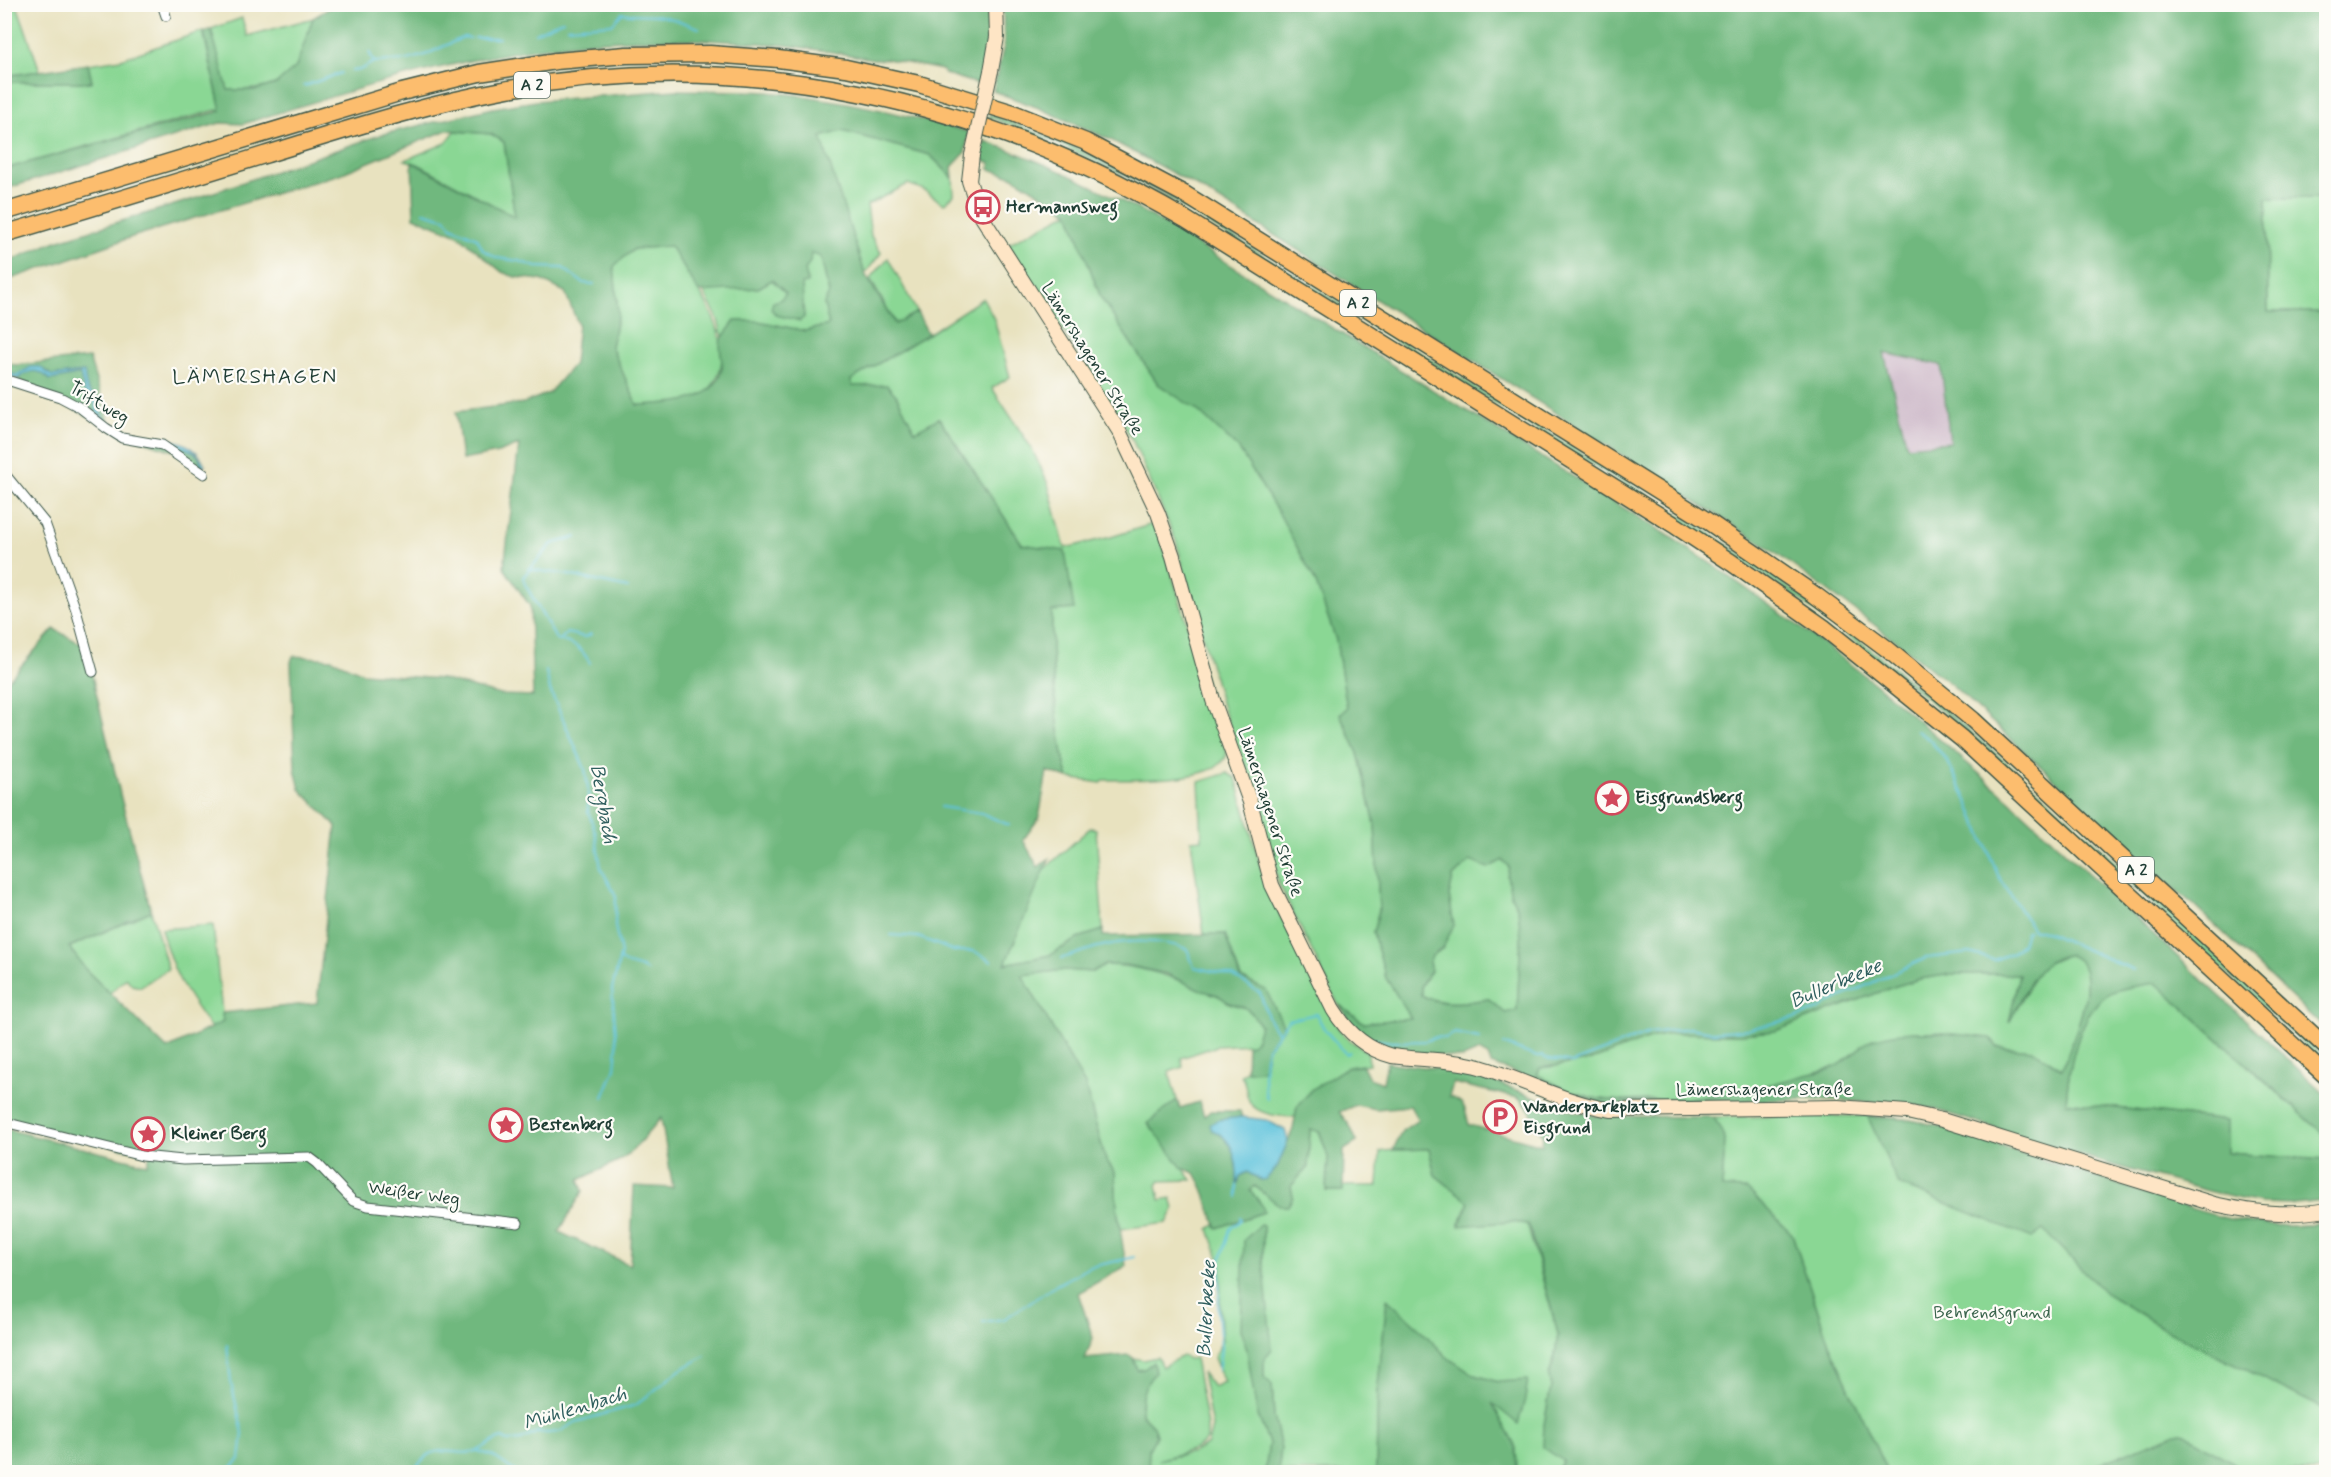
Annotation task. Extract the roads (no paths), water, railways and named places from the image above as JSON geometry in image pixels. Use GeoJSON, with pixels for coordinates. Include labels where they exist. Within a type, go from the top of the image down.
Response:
{"type":"FeatureCollection","features":[{"type":"Feature","properties":{"kind":"highway","name":"A 2"},"geometry":{"type":"LineString","coordinates":[[4,212],[402,92],[479,74],[556,61],[627,55],[733,56],[778,59],[846,68],[919,84],[981,102],[1066,134],[1146,172],[1186,195],[1706,520],[1834,609],[1943,695],[2037,777],[2326,1047]]}},
{"type":"Feature","properties":{"kind":"highway","name":"A 2"},"geometry":{"type":"LineString","coordinates":[[4,234],[424,108],[467,97],[554,82],[664,75],[731,76],[835,88],[902,101],[995,129],[1068,158],[1185,219],[1732,563],[1823,627],[1929,711],[2011,783],[2326,1076]]}},
{"type":"Feature","properties":{"kind":"main road","name":"Lämershagener Straße"},"geometry":{"type":"LineString","coordinates":[[996,4],[996,37],[991,71],[972,155],[969,180],[980,214],[1119,431],[1158,513],[1176,564],[1214,700],[1250,802],[1272,885],[1333,1009],[1357,1039],[1380,1053],[1477,1066],[1561,1098],[1598,1108],[1612,1110],[1814,1106],[1907,1112],[1951,1122],[2214,1204],[2260,1213],[2288,1214],[2326,1210]]}},
{"type":"Feature","properties":{"kind":"street"},"geometry":{"type":"LineString","coordinates":[[162,4],[166,16]]}},
{"type":"Feature","properties":{"kind":"street","name":"Triftweg"},"geometry":{"type":"LineString","coordinates":[[4,380],[60,397],[79,407],[122,438],[162,445],[204,474]]}},
{"type":"Feature","properties":{"kind":"street"},"geometry":{"type":"LineString","coordinates":[[4,473],[45,523],[76,610],[93,672]]}},
{"type":"Feature","properties":{"kind":"street","name":"Weißer Weg"},"geometry":{"type":"LineString","coordinates":[[4,1122],[160,1159],[235,1160],[309,1157],[318,1163],[354,1201],[368,1206],[518,1224]]}},
{"type":"Feature","properties":{"kind":"water"},"geometry":{"type":"Polygon","coordinates":[[[31,367],[40,367],[52,376],[84,372],[87,388],[98,400],[103,417],[114,427],[186,444],[197,452],[205,465],[202,466],[199,457],[194,452],[165,440],[120,433],[98,417],[94,401],[84,391],[80,374],[50,380],[42,373],[34,371],[17,379],[5,377],[4,373],[17,375],[31,367]]]}},
{"type":"Feature","properties":{"kind":"water"},"geometry":{"type":"Polygon","coordinates":[[[1242,1117],[1266,1120],[1285,1130],[1288,1141],[1277,1167],[1266,1179],[1261,1180],[1247,1172],[1240,1176],[1237,1186],[1234,1153],[1226,1139],[1212,1130],[1210,1125],[1217,1120],[1242,1117]]]}},
{"type":"Feature","properties":{"kind":"waterway"},"geometry":{"type":"LineString","coordinates":[[567,27],[612,24],[622,13],[662,16],[699,28]]}},
{"type":"Feature","properties":{"kind":"waterway"},"geometry":{"type":"LineString","coordinates":[[535,33],[563,20]]}},
{"type":"Feature","properties":{"kind":"waterway"},"geometry":{"type":"LineString","coordinates":[[352,71],[360,70],[374,62],[407,60],[425,55],[464,37],[470,38]]}},
{"type":"Feature","properties":{"kind":"waterway"},"geometry":{"type":"LineString","coordinates":[[475,38],[499,38]]}},
{"type":"Feature","properties":{"kind":"waterway"},"geometry":{"type":"LineString","coordinates":[[369,52],[374,62]]}},
{"type":"Feature","properties":{"kind":"waterway"},"geometry":{"type":"LineString","coordinates":[[304,86],[341,73]]}},
{"type":"Feature","properties":{"kind":"waterway"},"geometry":{"type":"LineString","coordinates":[[424,212],[445,218],[452,227],[477,238],[483,250],[497,258],[519,261],[536,267],[563,268],[583,283],[594,284]]}},
{"type":"Feature","properties":{"kind":"waterway"},"geometry":{"type":"LineString","coordinates":[[4,466],[8,471]]}},
{"type":"Feature","properties":{"kind":"waterway","name":"Bergbach"},"geometry":{"type":"LineString","coordinates":[[577,537],[552,544],[523,577],[556,639],[576,646],[590,663]]}},
{"type":"Feature","properties":{"kind":"waterway"},"geometry":{"type":"LineString","coordinates":[[528,569],[628,588]]}},
{"type":"Feature","properties":{"kind":"waterway"},"geometry":{"type":"LineString","coordinates":[[560,640],[567,633],[585,637],[591,634]]}},
{"type":"Feature","properties":{"kind":"waterway","name":"Bergbach"},"geometry":{"type":"LineString","coordinates":[[546,671],[550,690],[585,769],[588,811],[595,831],[601,868],[616,896],[615,926],[621,953],[612,989],[617,1046],[615,1068],[603,1097]]}},
{"type":"Feature","properties":{"kind":"waterway"},"geometry":{"type":"LineString","coordinates":[[1917,731],[1930,740],[1948,762],[1970,807],[1998,875],[2033,930],[2041,930],[2134,970]]}},
{"type":"Feature","properties":{"kind":"waterway"},"geometry":{"type":"LineString","coordinates":[[941,807],[981,813],[1009,825]]}},
{"type":"Feature","properties":{"kind":"waterway","name":"Bullerbeeke"},"geometry":{"type":"LineString","coordinates":[[1503,1044],[1537,1057],[1543,1055],[1545,1058],[1572,1063],[1649,1033],[1690,1028],[1713,1032],[1749,1029],[1818,1010],[1830,1002],[1926,958],[1970,953],[1994,960],[2012,953],[2022,944],[2026,932],[2029,931]]}},
{"type":"Feature","properties":{"kind":"waterway","name":"Bullerbeeke"},"geometry":{"type":"LineString","coordinates":[[891,935],[918,937],[954,951],[974,951],[991,961]]}},
{"type":"Feature","properties":{"kind":"waterway","name":"Bullerbeeke"},"geometry":{"type":"LineString","coordinates":[[1062,958],[1098,947],[1132,942],[1166,943],[1187,949],[1194,967],[1233,976],[1260,993],[1268,1017],[1278,1034]]}},
{"type":"Feature","properties":{"kind":"waterway","name":"Bergbach"},"geometry":{"type":"LineString","coordinates":[[620,960],[647,971]]}},
{"type":"Feature","properties":{"kind":"waterway","name":"Bullerbeeke"},"geometry":{"type":"LineString","coordinates":[[1267,1099],[1264,1073],[1266,1052],[1288,1020],[1316,1014],[1325,1030],[1346,1054],[1349,1052]]}},
{"type":"Feature","properties":{"kind":"waterway","name":"Bullerbeeke"},"geometry":{"type":"LineString","coordinates":[[1368,1039],[1393,1042],[1425,1041],[1437,1037],[1446,1038],[1455,1033],[1479,1038]]}},
{"type":"Feature","properties":{"kind":"waterway","name":"Bullerbeeke"},"geometry":{"type":"LineString","coordinates":[[1237,1185],[1237,1197]]}},
{"type":"Feature","properties":{"kind":"waterway","name":"Bullerbeeke"},"geometry":{"type":"LineString","coordinates":[[1218,1371],[1221,1348],[1218,1311],[1220,1264],[1230,1229],[1241,1220],[1240,1218]]}},
{"type":"Feature","properties":{"kind":"waterway","name":"Bullerbeeke"},"geometry":{"type":"LineString","coordinates":[[983,1322],[1004,1319],[1058,1284],[1090,1267],[1135,1257]]}},
{"type":"Feature","properties":{"kind":"waterway","name":"Mühlenbach"},"geometry":{"type":"LineString","coordinates":[[227,1345],[231,1383],[243,1433],[240,1459],[227,1472]]}},
{"type":"Feature","properties":{"kind":"waterway","name":"Mühlenbach"},"geometry":{"type":"LineString","coordinates":[[411,1472],[433,1452],[473,1452],[502,1438],[508,1441],[521,1440],[538,1432],[559,1432],[576,1422],[636,1405],[680,1370],[705,1356]]}},
{"type":"Feature","properties":{"kind":"waterway","name":"Mühlenbach"},"geometry":{"type":"LineString","coordinates":[[478,1451],[493,1456],[516,1472]]}},
{"type":"Feature","properties":{"kind":"waterway","name":"Mühlenbach"},"geometry":{"type":"LineString","coordinates":[[334,1472],[358,1472]]}},
{"type":"Feature","properties":{"kind":"place","name":"Hermannsweg"},"geometry":{"type":"Point","coordinates":[983,207]}},
{"type":"Feature","properties":{"kind":"place","name":"Eisgrundsberg"},"geometry":{"type":"Point","coordinates":[1612,798]}},
{"type":"Feature","properties":{"kind":"place","name":"Wanderparkplatz Eisgrund"},"geometry":{"type":"Point","coordinates":[1500,1117]}},
{"type":"Feature","properties":{"kind":"place","name":"Bestenberg"},"geometry":{"type":"Point","coordinates":[506,1125]}},
{"type":"Feature","properties":{"kind":"place","name":"Kleiner Berg"},"geometry":{"type":"Point","coordinates":[148,1134]}},
{"type":"Feature","properties":{"kind":"district","name":"LÄMERSHAGEN"},"geometry":{"type":"Point","coordinates":[255,377]}},
{"type":"Feature","properties":{"kind":"park label","name":"Behrendsgrund"},"geometry":{"type":"Point","coordinates":[1992,1313]}}]}
